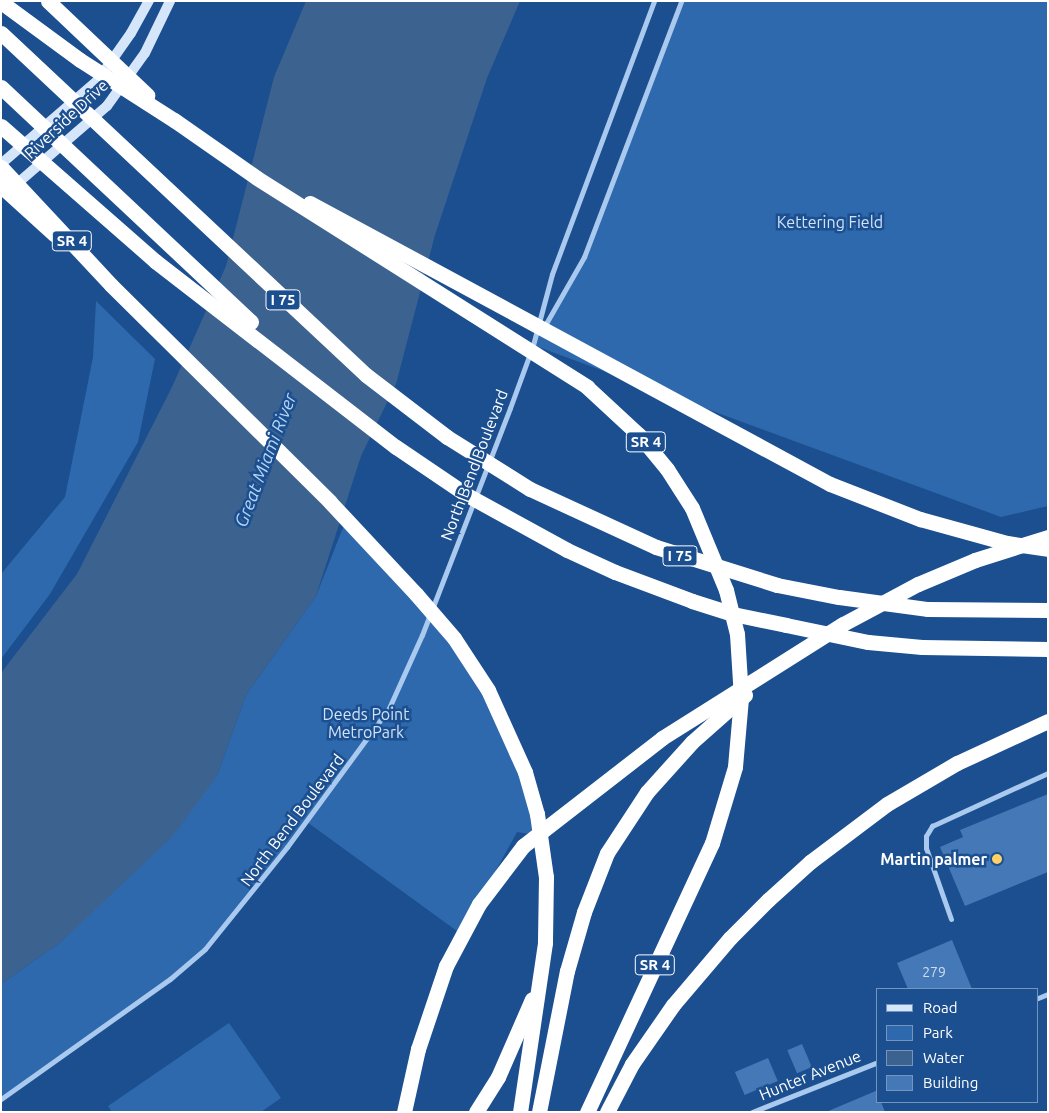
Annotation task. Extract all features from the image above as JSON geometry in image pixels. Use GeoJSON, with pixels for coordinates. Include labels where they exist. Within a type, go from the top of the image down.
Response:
{"type":"FeatureCollection","features":[{"type":"Feature","properties":{"kind":"highway"},"geometry":{"type":"LineString","coordinates":[[48,1],[174,120]]}},
{"type":"Feature","properties":{"kind":"highway","name":"SR 4"},"geometry":{"type":"LineString","coordinates":[[1,2],[80,60],[174,120],[257,178],[570,375],[623,417],[639,435],[679,486],[702,528],[726,590],[736,634],[741,675],[739,745],[722,819],[587,1112]]}},
{"type":"Feature","properties":{"kind":"highway","name":"I 75"},"geometry":{"type":"LineString","coordinates":[[1,34],[366,375],[447,437],[530,489],[616,531],[693,561],[777,585],[839,597],[928,609],[1048,610]]}},
{"type":"Feature","properties":{"kind":"highway","name":"I 75"},"geometry":{"type":"LineString","coordinates":[[1,87],[310,378],[432,472],[518,525],[615,572],[733,614],[868,642],[961,650],[1048,649]]}},
{"type":"Feature","properties":{"kind":"highway"},"geometry":{"type":"LineString","coordinates":[[1,126],[155,261],[310,378]]}},
{"type":"Feature","properties":{"kind":"highway"},"geometry":{"type":"LineString","coordinates":[[1,165],[27,202],[330,502],[454,638],[500,711],[530,791],[546,877],[546,934],[520,1112]]}},
{"type":"Feature","properties":{"kind":"highway"},"geometry":{"type":"LineString","coordinates":[[257,178],[333,214],[830,484],[891,509],[979,536],[1048,549]]}},
{"type":"Feature","properties":{"kind":"highway"},"geometry":{"type":"LineString","coordinates":[[1,186],[27,202]]}},
{"type":"Feature","properties":{"kind":"highway"},"geometry":{"type":"LineString","coordinates":[[404,1112],[418,1049],[434,996],[461,934],[496,878],[523,846],[662,738],[788,658],[918,584],[976,560],[1048,537]]}},
{"type":"Feature","properties":{"kind":"highway"},"geometry":{"type":"LineString","coordinates":[[539,1112],[568,971],[584,912],[607,853],[647,792],[692,742],[788,658]]}},
{"type":"Feature","properties":{"kind":"highway"},"geometry":{"type":"LineString","coordinates":[[607,1112],[632,1064],[673,1005],[730,938],[810,862],[887,804],[957,763],[1048,721]]}},
{"type":"Feature","properties":{"kind":"highway"},"geometry":{"type":"LineString","coordinates":[[476,1112],[498,1077],[540,980]]}},
{"type":"Feature","properties":{"kind":"main road","name":"Riverside Drive"},"geometry":{"type":"LineString","coordinates":[[1,165],[98,80],[131,34],[149,1]]}},
{"type":"Feature","properties":{"kind":"main road","name":"Riverside Drive"},"geometry":{"type":"LineString","coordinates":[[1,196],[107,106],[145,53],[170,1]]}},
{"type":"Feature","properties":{"kind":"street","name":"North Bend Boulevard"},"geometry":{"type":"LineString","coordinates":[[1,1099],[170,979],[205,949],[258,885],[376,729],[400,686],[422,635],[533,345],[552,274],[654,1]]}},
{"type":"Feature","properties":{"kind":"street","name":"North Bend Boulevard"},"geometry":{"type":"LineString","coordinates":[[533,345],[584,257],[681,1]]}},
{"type":"Feature","properties":{"kind":"street"},"geometry":{"type":"LineString","coordinates":[[951,919],[926,848],[926,836],[932,826],[1048,773]]}},
{"type":"Feature","properties":{"kind":"street","name":"Hunter Avenue"},"geometry":{"type":"LineString","coordinates":[[752,1112],[876,1063]]}},
{"type":"Feature","properties":{"kind":"green space","name":"Kettering Field"},"geometry":{"type":"Polygon","coordinates":[[[681,1],[1048,1],[1048,506],[1001,517],[533,345],[584,257],[681,1]]]}},
{"type":"Feature","properties":{"kind":"green space"},"geometry":{"type":"Polygon","coordinates":[[[96,301],[155,359],[138,442],[50,594],[1,659],[1,574],[65,497],[93,357],[96,301]]]}},
{"type":"Feature","properties":{"kind":"green space","name":"Deeds Point MetroPark"},"geometry":{"type":"Polygon","coordinates":[[[346,520],[490,693],[541,836],[517,832],[461,934],[307,822],[205,949],[170,979],[1,1099],[1,984],[62,941],[217,776],[246,695],[316,596],[346,520]]]}},
{"type":"Feature","properties":{"kind":"green space"},"geometry":{"type":"Polygon","coordinates":[[[229,1023],[281,1098],[261,1112],[112,1112],[108,1106],[229,1023]]]}},
{"type":"Feature","properties":{"kind":"water","name":"Great Miami River"},"geometry":{"type":"Polygon","coordinates":[[[306,1],[520,1],[487,78],[435,235],[396,384],[361,456],[316,596],[246,695],[217,776],[172,837],[62,941],[1,984],[1,673],[77,574],[172,387],[226,266],[274,77],[306,1]]]}},
{"type":"Feature","properties":{"kind":"building","name":"Martin palmer"},"geometry":{"type":"Polygon","coordinates":[[[1048,794],[1048,872],[965,906],[940,847],[963,837],[960,830],[1048,794]]]}},
{"type":"Feature","properties":{"kind":"building"},"geometry":{"type":"Polygon","coordinates":[[[952,940],[972,988],[908,988],[897,963],[952,940]]]}},
{"type":"Feature","properties":{"kind":"building"},"geometry":{"type":"Polygon","coordinates":[[[802,1044],[812,1067],[797,1073],[787,1050],[802,1044]]]}},
{"type":"Feature","properties":{"kind":"building"},"geometry":{"type":"Polygon","coordinates":[[[768,1058],[778,1081],[745,1095],[735,1072],[768,1058]]]}},
{"type":"Feature","properties":{"kind":"building"},"geometry":{"type":"Polygon","coordinates":[[[876,1091],[876,1103],[881,1103],[885,1112],[826,1112],[876,1091]]]}},
{"type":"Feature","properties":{"kind":"place","name":"Martin palmer"},"geometry":{"type":"Point","coordinates":[997,859]}}]}
